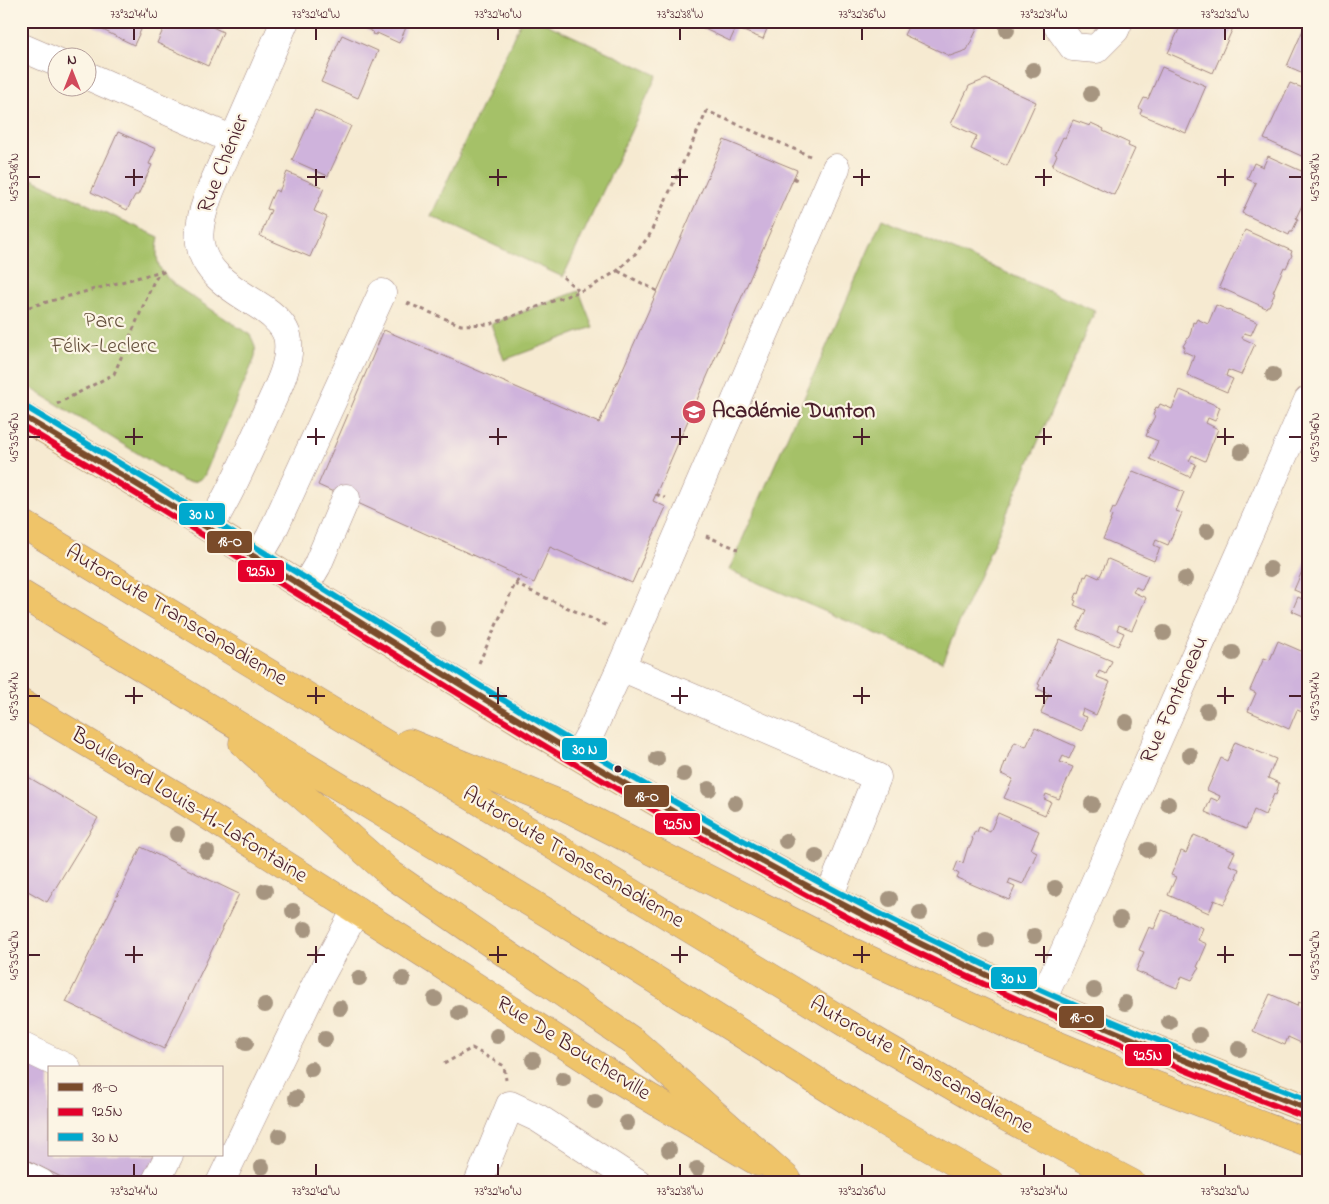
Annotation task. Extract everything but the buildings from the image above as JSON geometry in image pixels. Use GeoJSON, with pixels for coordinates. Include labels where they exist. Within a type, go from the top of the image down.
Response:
{"type":"FeatureCollection","features":[{"type":"Feature","properties":{"kind":"main road"},"geometry":{"type":"LineString","coordinates":[[21,415],[209,528],[370,630],[578,755],[720,838],[829,897],[953,960],[1118,1034],[1308,1110]]}},
{"type":"Feature","properties":{"kind":"main road","name":"Autoroute Transcanadienne"},"geometry":{"type":"LineString","coordinates":[[21,523],[877,1042],[1006,1118],[1131,1183]]}},
{"type":"Feature","properties":{"kind":"main road"},"geometry":{"type":"LineString","coordinates":[[21,594],[584,935],[860,1108],[991,1183]]}},
{"type":"Feature","properties":{"kind":"main road"},"geometry":{"type":"LineString","coordinates":[[191,697],[392,875],[634,1042],[790,1181]]}},
{"type":"Feature","properties":{"kind":"main road","name":"Boulevard Louis-H.-Lafontaine"},"geometry":{"type":"LineString","coordinates":[[21,703],[182,799],[356,910]]}},
{"type":"Feature","properties":{"kind":"main road"},"geometry":{"type":"LineString","coordinates":[[336,713],[562,804],[839,946],[1016,1028],[1136,1078],[1308,1143]]}},
{"type":"Feature","properties":{"kind":"main road","name":"Rue De Boucherville"},"geometry":{"type":"LineString","coordinates":[[356,910],[613,1076],[790,1181]]}},
{"type":"Feature","properties":{"kind":"street","name":"Rue Chénier"},"geometry":{"type":"LineString","coordinates":[[209,528],[238,475],[280,381],[288,352],[288,339],[284,329],[265,310],[239,293],[212,270],[205,259],[200,243],[199,230],[203,213],[233,140],[285,21]]}},
{"type":"Feature","properties":{"kind":"street"},"geometry":{"type":"LineString","coordinates":[[1057,21],[1056,25],[1073,47],[1096,48],[1115,30],[1119,21]]}},
{"type":"Feature","properties":{"kind":"street"},"geometry":{"type":"LineString","coordinates":[[21,47],[48,59]]}},
{"type":"Feature","properties":{"kind":"street"},"geometry":{"type":"LineString","coordinates":[[98,80],[233,140]]}},
{"type":"Feature","properties":{"kind":"street"},"geometry":{"type":"LineString","coordinates":[[578,755],[591,732],[621,667],[682,527],[825,163]]}},
{"type":"Feature","properties":{"kind":"street"},"geometry":{"type":"LineString","coordinates":[[257,559],[270,537],[391,296]]}},
{"type":"Feature","properties":{"kind":"street","name":"Rue Fonteneau"},"geometry":{"type":"LineString","coordinates":[[1042,1000],[1062,959],[1308,400]]}},
{"type":"Feature","properties":{"kind":"street"},"geometry":{"type":"LineString","coordinates":[[304,588],[317,566],[346,498]]}},
{"type":"Feature","properties":{"kind":"street"},"geometry":{"type":"LineString","coordinates":[[621,667],[877,778],[829,897]]}},
{"type":"Feature","properties":{"kind":"street"},"geometry":{"type":"LineString","coordinates":[[220,1183],[315,986],[356,910]]}},
{"type":"Feature","properties":{"kind":"street"},"geometry":{"type":"LineString","coordinates":[[21,1046],[63,1066]]}},
{"type":"Feature","properties":{"kind":"street"},"geometry":{"type":"LineString","coordinates":[[478,1183],[510,1105],[538,1118],[638,1183]]}},
{"type":"Feature","properties":{"kind":"street"},"geometry":{"type":"LineString","coordinates":[[155,1183],[168,1156]]}},
{"type":"Feature","properties":{"kind":"street"},"geometry":{"type":"LineString","coordinates":[[21,1173],[41,1183]]}},
{"type":"Feature","properties":{"kind":"path"},"geometry":{"type":"LineString","coordinates":[[391,296],[461,325],[475,325],[491,324],[591,287],[617,271],[635,254],[649,236],[706,111],[825,163]]}},
{"type":"Feature","properties":{"kind":"path"},"geometry":{"type":"LineString","coordinates":[[21,309],[165,270],[158,275],[153,283],[114,374],[54,406]]}},
{"type":"Feature","properties":{"kind":"path"},"geometry":{"type":"LineString","coordinates":[[617,271],[657,291]]}},
{"type":"Feature","properties":{"kind":"path"},"geometry":{"type":"LineString","coordinates":[[563,277],[579,291]]}},
{"type":"Feature","properties":{"kind":"path"},"geometry":{"type":"LineString","coordinates":[[682,527],[738,549]]}},
{"type":"Feature","properties":{"kind":"path"},"geometry":{"type":"LineString","coordinates":[[479,664],[515,584],[521,576]]}},
{"type":"Feature","properties":{"kind":"path"},"geometry":{"type":"LineString","coordinates":[[515,584],[613,628]]}},
{"type":"Feature","properties":{"kind":"path"},"geometry":{"type":"LineString","coordinates":[[444,1064],[472,1048],[504,1066],[510,1105]]}},
{"type":"Feature","properties":{"kind":"green space"},"geometry":{"type":"Polygon","coordinates":[[[521,21],[540,21],[657,75],[563,277],[431,216],[521,21]]]}},
{"type":"Feature","properties":{"kind":"green space","name":"Parc Félix-Leclerc"},"geometry":{"type":"Polygon","coordinates":[[[21,174],[159,237],[157,259],[165,275],[176,286],[250,335],[255,347],[254,360],[204,476],[199,480],[192,482],[183,481],[21,382],[21,174]]]}},
{"type":"Feature","properties":{"kind":"green space"},"geometry":{"type":"Polygon","coordinates":[[[882,219],[1095,311],[942,662],[729,570],[882,219]]]}},
{"type":"Feature","properties":{"kind":"green space"},"geometry":{"type":"Polygon","coordinates":[[[579,291],[593,327],[504,360],[491,324],[579,291]]]}},
{"type":"Feature","properties":{"kind":"transit line"},"geometry":{"type":"LineString","coordinates":[[26,407],[535,720],[711,823],[800,872],[890,919],[993,969],[1149,1037],[1308,1100]]}},
{"type":"Feature","properties":{"kind":"transit line","name":"18-O"},"geometry":{"type":"LineString","coordinates":[[21,415],[620,781],[798,881],[992,978],[1149,1046],[1308,1109]]}},
{"type":"Feature","properties":{"kind":"transit line","name":"925N"},"geometry":{"type":"LineString","coordinates":[[21,425],[528,736],[702,838],[791,887],[932,960],[1037,1008],[1197,1075],[1305,1117]]}},
{"type":"Feature","properties":{"kind":"place","name":"Académie Dunton"},"geometry":{"type":"Point","coordinates":[694,412]}}]}
